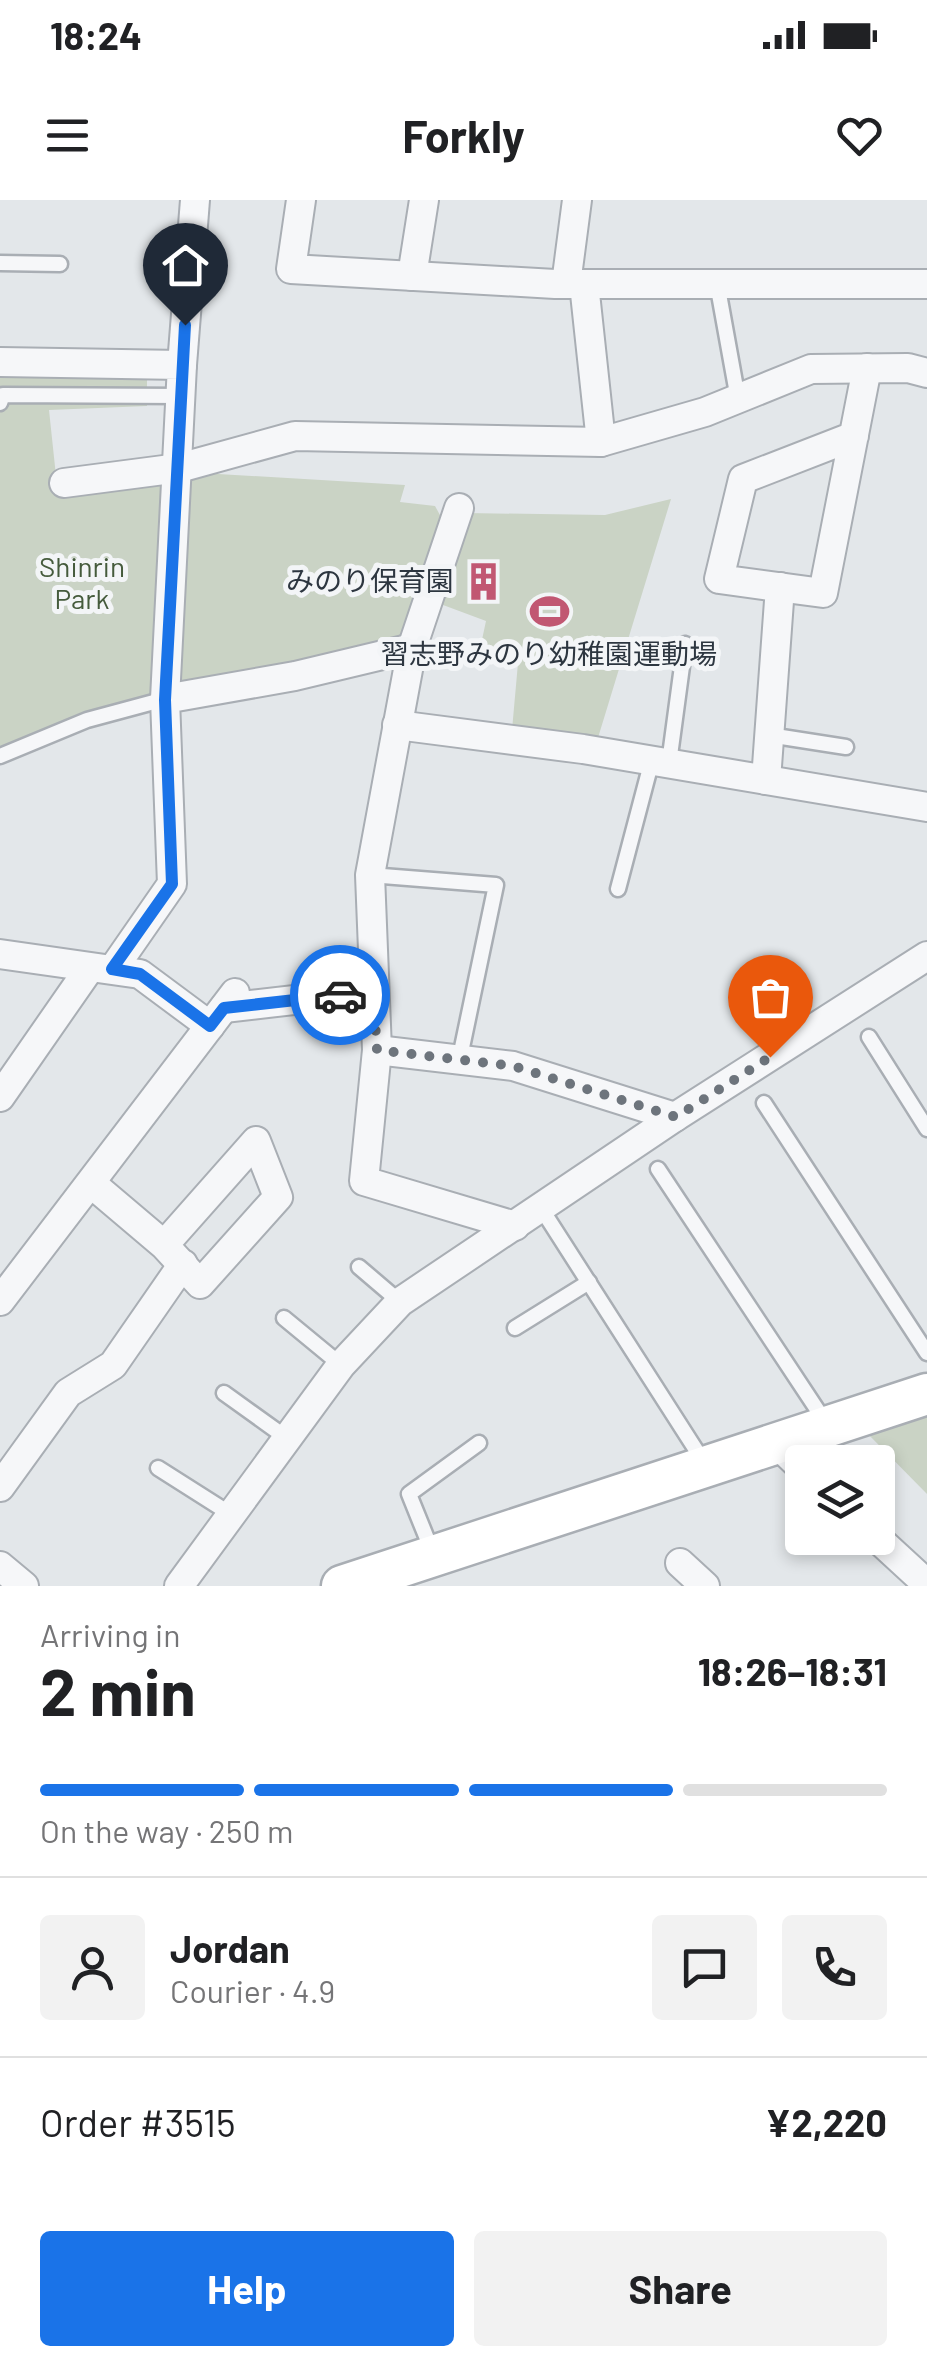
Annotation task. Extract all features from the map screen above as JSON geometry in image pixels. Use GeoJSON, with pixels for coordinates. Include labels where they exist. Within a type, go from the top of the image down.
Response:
{"type":"FeatureCollection","features":[{"type":"Feature","properties":{"kind":"street"},"geometry":{"type":"LineString","coordinates":[[0,1097],[172,884],[165,700],[180,396],[195,200]]}},
{"type":"Feature","properties":{"kind":"street"},"geometry":{"type":"LineString","coordinates":[[301,200],[291,269],[575,284],[927,284]]}},
{"type":"Feature","properties":{"kind":"street"},"geometry":{"type":"LineString","coordinates":[[412,276],[424,200]]}},
{"type":"Feature","properties":{"kind":"street"},"geometry":{"type":"LineString","coordinates":[[578,200],[575,284],[601,442]]}},
{"type":"Feature","properties":{"kind":"street"},"geometry":{"type":"LineString","coordinates":[[0,362],[182,365]]}},
{"type":"Feature","properties":{"kind":"street"},"geometry":{"type":"LineString","coordinates":[[854,436],[743,478],[719,579],[823,593],[854,436],[867,368]]}},
{"type":"Feature","properties":{"kind":"street"},"geometry":{"type":"LineString","coordinates":[[64,483],[179,468],[295,436],[601,442],[738,398],[811,369],[927,373]]}},
{"type":"Feature","properties":{"kind":"street"},"geometry":{"type":"LineString","coordinates":[[459,508],[412,648],[370,874],[377,1050],[364,1182],[515,1226]]}},
{"type":"Feature","properties":{"kind":"street"},"geometry":{"type":"LineString","coordinates":[[766,780],[780,587]]}},
{"type":"Feature","properties":{"kind":"street"},"geometry":{"type":"LineString","coordinates":[[165,700],[295,676],[412,648]]}},
{"type":"Feature","properties":{"kind":"street"},"geometry":{"type":"LineString","coordinates":[[397,725],[660,762],[927,807]]}},
{"type":"Feature","properties":{"kind":"street"},"geometry":{"type":"LineString","coordinates":[[0,954],[140,974],[222,1009],[373,992]]}},
{"type":"Feature","properties":{"kind":"street"},"geometry":{"type":"LineString","coordinates":[[180,1586],[340,1364],[400,1302],[676,1117],[927,956]]}},
{"type":"Feature","properties":{"kind":"street"},"geometry":{"type":"LineString","coordinates":[[0,1301],[222,1009]]}},
{"type":"Feature","properties":{"kind":"street"},"geometry":{"type":"LineString","coordinates":[[377,1050],[513,1066],[676,1117]]}},
{"type":"Feature","properties":{"kind":"street"},"geometry":{"type":"LineString","coordinates":[[0,1487],[68,1393],[114,1366],[173,1254],[92,1184]]}},
{"type":"Feature","properties":{"kind":"street"},"geometry":{"type":"LineString","coordinates":[[806,1445],[830,1428],[927,1394]]}},
{"type":"Feature","properties":{"kind":"street"},"geometry":{"type":"LineString","coordinates":[[342,1586],[708,1468],[785,1457]]}},
{"type":"Feature","properties":{"kind":"street"},"geometry":{"type":"LineString","coordinates":[[895,1555],[927,1584]]}},
{"type":"Feature","properties":{"kind":"street"},"geometry":{"type":"LineString","coordinates":[[680,1563],[705,1586]]}},
{"type":"Feature","properties":{"kind":"street"},"geometry":{"type":"LineString","coordinates":[[0,1566],[24,1586]]}},
{"type":"Feature","properties":{"kind":"lane"},"geometry":{"type":"LineString","coordinates":[[0,263],[60,264]]}},
{"type":"Feature","properties":{"kind":"lane"},"geometry":{"type":"LineString","coordinates":[[717,283],[738,398]]}},
{"type":"Feature","properties":{"kind":"lane"},"geometry":{"type":"LineString","coordinates":[[0,403],[3,394],[180,396]]}},
{"type":"Feature","properties":{"kind":"lane"},"geometry":{"type":"LineString","coordinates":[[618,889],[660,762],[684,644]]}},
{"type":"Feature","properties":{"kind":"lane"},"geometry":{"type":"LineString","coordinates":[[0,756],[87,720],[165,700]]}},
{"type":"Feature","properties":{"kind":"lane"},"geometry":{"type":"LineString","coordinates":[[769,736],[846,747]]}},
{"type":"Feature","properties":{"kind":"lane"},"geometry":{"type":"LineString","coordinates":[[370,874],[496,885],[460,1057]]}},
{"type":"Feature","properties":{"kind":"lane"},"geometry":{"type":"LineString","coordinates":[[869,1037],[927,1128]]}},
{"type":"Feature","properties":{"kind":"lane"},"geometry":{"type":"LineString","coordinates":[[764,1103],[927,1353]]}},
{"type":"Feature","properties":{"kind":"lane"},"geometry":{"type":"LineString","coordinates":[[658,1170],[830,1428]]}},
{"type":"Feature","properties":{"kind":"lane"},"geometry":{"type":"LineString","coordinates":[[541,1208],[708,1468]]}},
{"type":"Feature","properties":{"kind":"lane"},"geometry":{"type":"LineString","coordinates":[[359,1266],[400,1302]]}},
{"type":"Feature","properties":{"kind":"lane"},"geometry":{"type":"LineString","coordinates":[[515,1328],[589,1282]]}},
{"type":"Feature","properties":{"kind":"lane"},"geometry":{"type":"LineString","coordinates":[[284,1318],[340,1364]]}},
{"type":"Feature","properties":{"kind":"lane"},"geometry":{"type":"LineString","coordinates":[[224,1393],[288,1439]]}},
{"type":"Feature","properties":{"kind":"lane"},"geometry":{"type":"LineString","coordinates":[[434,1556],[409,1494],[479,1443]]}},
{"type":"Feature","properties":{"kind":"lane"},"geometry":{"type":"LineString","coordinates":[[158,1468],[233,1515]]}},
{"type":"Feature","properties":{"kind":"green space","name":"Shinrin Park"},"geometry":{"type":"Polygon","coordinates":[[[0,371],[147,380],[147,406],[49,410],[58,495],[170,483],[156,689],[149,698],[78,714],[0,750],[0,371]]]}},
{"type":"Feature","properties":{"kind":"green space"},"geometry":{"type":"Polygon","coordinates":[[[201,473],[405,485],[400,502],[435,506],[446,526],[401,642],[181,685],[174,681],[185,482],[201,473]]]}},
{"type":"Feature","properties":{"kind":"green space","name":"習志野みのり幼稚園運動場"},"geometry":{"type":"Polygon","coordinates":[[[671,499],[597,741],[512,730],[518,663],[480,649],[486,621],[435,602],[465,513],[605,515],[671,499]]]}},
{"type":"Feature","properties":{"kind":"green space"},"geometry":{"type":"Polygon","coordinates":[[[927,1411],[927,1494],[895,1461],[895,1445],[879,1445],[864,1430],[927,1411]]]}},
{"type":"Feature","properties":{"kind":"way so far"},"geometry":{"type":"LineString","coordinates":[[340,995],[373,992],[377,1050],[513,1066],[676,1117],[770,1057]]}},
{"type":"Feature","properties":{"kind":"place","name":"みのり保育園"},"geometry":{"type":"Point","coordinates":[484,581]}},
{"type":"Feature","properties":{"kind":"place","name":"習志野みのり幼稚園運動場"},"geometry":{"type":"Point","coordinates":[549,611]}},
{"type":"Feature","properties":{"kind":"route"},"geometry":{"type":"LineString","coordinates":[[185,325],[165,700],[172,884],[112,969],[140,974],[210,1026],[224,1008],[340,995]]}}]}
